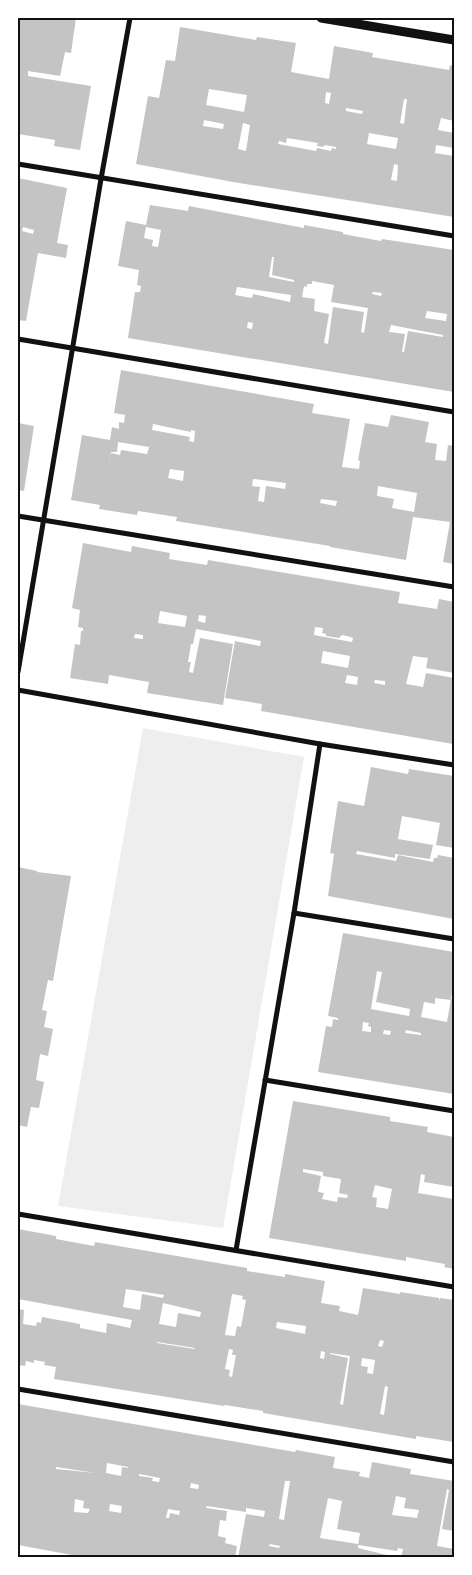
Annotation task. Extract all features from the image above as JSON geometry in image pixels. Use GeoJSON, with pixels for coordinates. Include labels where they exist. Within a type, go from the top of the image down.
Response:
{"type":"FeatureCollection","features":[{"type":"Feature","properties":{"kind":"street"},"geometry":{"type":"LineString","coordinates":[[18,672],[42,520],[130,18]]}},
{"type":"Feature","properties":{"kind":"street"},"geometry":{"type":"LineString","coordinates":[[321,18],[454,40]]}},
{"type":"Feature","properties":{"kind":"street"},"geometry":{"type":"LineString","coordinates":[[18,164],[454,236]]}},
{"type":"Feature","properties":{"kind":"street"},"geometry":{"type":"LineString","coordinates":[[18,339],[454,412]]}},
{"type":"Feature","properties":{"kind":"street"},"geometry":{"type":"LineString","coordinates":[[18,516],[454,587]]}},
{"type":"Feature","properties":{"kind":"street"},"geometry":{"type":"LineString","coordinates":[[18,690],[320,744],[454,765]]}},
{"type":"Feature","properties":{"kind":"street"},"geometry":{"type":"LineString","coordinates":[[236,1250],[294,913],[320,744]]}},
{"type":"Feature","properties":{"kind":"street"},"geometry":{"type":"LineString","coordinates":[[294,913],[454,939]]}},
{"type":"Feature","properties":{"kind":"street"},"geometry":{"type":"LineString","coordinates":[[265,1080],[454,1111]]}},
{"type":"Feature","properties":{"kind":"street"},"geometry":{"type":"LineString","coordinates":[[18,1214],[454,1287]]}},
{"type":"Feature","properties":{"kind":"street"},"geometry":{"type":"LineString","coordinates":[[18,1388],[454,1462]]}},
{"type":"Feature","properties":{"kind":"shaded area"},"geometry":{"type":"Polygon","coordinates":[[[143,728],[304,757],[223,1228],[58,1206],[143,728]]]}},
{"type":"Feature","properties":{"kind":"building"},"geometry":{"type":"Polygon","coordinates":[[[18,18],[76,18],[71,53],[65,52],[60,76],[28,71],[28,76],[91,86],[80,150],[54,146],[55,140],[18,134],[18,18]]]}},
{"type":"Feature","properties":{"kind":"building"},"geometry":{"type":"Polygon","coordinates":[[[180,27],[256,40],[257,37],[296,43],[291,72],[329,79],[334,46],[373,53],[372,57],[449,70],[450,65],[454,66],[454,121],[441,118],[438,130],[454,133],[454,148],[436,145],[435,153],[454,156],[454,217],[233,182],[136,164],[148,96],[159,98],[166,60],[175,61],[180,27]],[[209,89],[206,105],[244,112],[247,95],[209,89]],[[326,92],[325,103],[329,104],[331,93],[326,92]],[[404,99],[400,123],[404,124],[407,99],[404,99]],[[346,108],[346,111],[362,114],[363,111],[346,108]],[[204,120],[203,126],[223,129],[224,124],[204,120]],[[243,123],[238,149],[246,151],[250,125],[243,123]],[[369,133],[367,144],[396,149],[398,138],[369,133]],[[287,138],[286,143],[279,141],[278,144],[316,151],[317,148],[331,151],[332,148],[336,149],[336,147],[317,146],[318,143],[287,138]],[[394,164],[391,180],[397,181],[398,165],[394,164]]]}},
{"type":"Feature","properties":{"kind":"building"},"geometry":{"type":"Polygon","coordinates":[[[18,178],[67,188],[57,243],[68,245],[66,258],[38,253],[26,321],[18,320],[18,178]],[[23,227],[22,231],[33,234],[34,230],[23,227]]]}},
{"type":"Feature","properties":{"kind":"building"},"geometry":{"type":"Polygon","coordinates":[[[150,205],[188,211],[189,206],[304,228],[304,225],[343,232],[343,234],[381,241],[382,239],[454,250],[454,392],[128,338],[135,292],[140,292],[141,286],[137,285],[139,270],[118,266],[126,221],[146,225],[150,205]],[[146,227],[144,238],[153,240],[152,246],[158,247],[161,230],[146,227]],[[272,257],[269,277],[294,282],[294,280],[272,275],[274,257],[272,257]],[[312,281],[312,284],[307,284],[307,287],[304,286],[302,297],[315,299],[314,311],[329,314],[324,343],[328,344],[333,307],[364,312],[361,332],[364,333],[368,308],[331,302],[334,285],[312,281]],[[237,287],[235,295],[252,298],[253,294],[290,302],[291,295],[237,287]],[[373,292],[372,294],[381,296],[382,293],[373,292]],[[427,311],[425,318],[446,321],[447,314],[427,311]],[[248,322],[247,328],[252,329],[253,323],[248,322]],[[391,325],[389,332],[405,334],[402,352],[404,352],[408,331],[443,337],[443,335],[391,325]]]}},
{"type":"Feature","properties":{"kind":"building"},"geometry":{"type":"Polygon","coordinates":[[[121,370],[314,404],[312,413],[350,419],[342,467],[359,469],[360,461],[358,460],[365,423],[388,427],[391,415],[429,422],[425,442],[437,444],[435,460],[446,461],[448,445],[454,446],[454,564],[443,562],[450,522],[413,517],[406,560],[176,521],[177,517],[138,511],[137,515],[99,509],[100,505],[71,500],[82,435],[110,440],[112,427],[119,429],[119,422],[124,423],[125,415],[114,413],[121,370]],[[153,424],[152,430],[190,437],[189,441],[194,442],[195,431],[191,430],[191,432],[153,424]],[[118,442],[117,452],[111,452],[107,476],[111,453],[120,455],[121,450],[147,454],[149,447],[118,442]],[[170,469],[168,478],[183,481],[184,471],[170,469]],[[253,479],[252,486],[260,487],[258,501],[264,502],[266,486],[285,489],[286,483],[253,479]],[[378,486],[377,496],[394,499],[392,508],[414,512],[417,493],[378,486]],[[321,499],[320,503],[336,506],[337,501],[321,499]]]}},
{"type":"Feature","properties":{"kind":"building"},"geometry":{"type":"Polygon","coordinates":[[[18,423],[34,426],[24,491],[18,490],[18,423]]]}},
{"type":"Feature","properties":{"kind":"building"},"geometry":{"type":"Polygon","coordinates":[[[83,543],[131,552],[132,546],[170,553],[169,559],[207,565],[208,560],[400,592],[398,603],[437,609],[439,599],[454,602],[454,673],[426,668],[428,658],[413,656],[406,684],[423,687],[426,673],[454,678],[453,744],[261,711],[262,704],[225,698],[235,641],[260,646],[261,641],[196,629],[188,662],[191,662],[189,672],[193,673],[200,638],[233,644],[223,705],[147,693],[149,682],[109,675],[108,684],[70,678],[75,644],[80,645],[81,631],[83,631],[83,628],[78,627],[80,610],[72,608],[83,543]],[[160,611],[158,623],[185,627],[187,616],[160,611]],[[199,615],[198,621],[205,623],[206,616],[199,615]],[[315,627],[314,635],[352,642],[353,638],[347,636],[342,635],[339,638],[326,636],[326,634],[322,633],[323,628],[315,627]],[[135,634],[134,638],[143,639],[143,635],[135,634]],[[323,651],[321,663],[348,668],[350,656],[323,651]],[[347,675],[345,683],[357,685],[358,677],[347,675]],[[375,680],[374,683],[385,685],[385,681],[375,680]]]}},
{"type":"Feature","properties":{"kind":"building"},"geometry":{"type":"Polygon","coordinates":[[[371,767],[408,774],[409,769],[454,776],[454,848],[436,845],[440,823],[402,816],[398,839],[433,845],[430,859],[395,854],[395,858],[357,851],[356,854],[396,861],[398,855],[433,862],[434,858],[437,858],[438,855],[454,858],[454,919],[328,896],[334,854],[330,853],[338,801],[364,806],[371,767]]]}},
{"type":"Feature","properties":{"kind":"building"},"geometry":{"type":"Polygon","coordinates":[[[18,867],[37,872],[71,876],[53,981],[48,980],[42,1010],[47,1011],[44,1027],[53,1029],[48,1056],[40,1054],[36,1080],[44,1082],[39,1108],[31,1107],[27,1127],[18,1125],[18,867]]]}},
{"type":"Feature","properties":{"kind":"building"},"geometry":{"type":"Polygon","coordinates":[[[343,933],[454,952],[454,986],[451,999],[454,999],[454,1094],[318,1072],[326,1026],[332,1027],[333,1019],[338,1020],[338,1018],[328,1016],[343,933]],[[377,971],[371,1009],[409,1016],[410,1009],[376,1002],[382,972],[377,971]],[[435,998],[435,1004],[424,1002],[421,1017],[447,1022],[451,1000],[435,998]],[[363,1022],[362,1031],[371,1032],[371,1027],[368,1026],[369,1023],[363,1022]],[[384,1030],[383,1034],[390,1035],[391,1031],[384,1030]],[[406,1030],[405,1033],[421,1035],[421,1033],[406,1030]]]}},
{"type":"Feature","properties":{"kind":"building"},"geometry":{"type":"Polygon","coordinates":[[[293,1101],[390,1117],[390,1121],[428,1127],[427,1132],[454,1137],[454,1187],[424,1182],[425,1175],[421,1174],[418,1193],[454,1199],[454,1269],[444,1267],[445,1264],[406,1257],[406,1261],[269,1238],[293,1101]],[[303,1169],[303,1172],[321,1176],[318,1192],[324,1193],[322,1199],[337,1202],[338,1197],[347,1198],[348,1195],[339,1193],[341,1179],[323,1176],[323,1172],[303,1169]],[[375,1185],[372,1197],[377,1198],[376,1207],[388,1209],[392,1189],[375,1185]]]}},
{"type":"Feature","properties":{"kind":"building"},"geometry":{"type":"Polygon","coordinates":[[[18,1229],[94,1246],[95,1242],[247,1268],[247,1271],[285,1277],[285,1274],[325,1281],[321,1303],[340,1306],[339,1311],[358,1315],[363,1288],[439,1298],[440,1301],[440,1298],[454,1300],[454,1442],[416,1436],[416,1439],[263,1413],[263,1411],[54,1379],[56,1367],[44,1365],[45,1362],[34,1360],[34,1363],[26,1361],[25,1366],[18,1365],[18,1309],[24,1310],[23,1324],[36,1326],[37,1322],[41,1323],[42,1317],[80,1324],[80,1328],[106,1333],[107,1323],[130,1328],[132,1320],[18,1299],[18,1229]],[[126,1289],[123,1307],[140,1310],[142,1294],[163,1298],[164,1295],[126,1289]],[[232,1294],[225,1335],[235,1336],[237,1326],[241,1327],[246,1300],[242,1299],[243,1296],[232,1294]],[[163,1303],[159,1324],[176,1327],[178,1313],[200,1317],[201,1312],[163,1303]],[[277,1322],[276,1328],[305,1334],[306,1326],[277,1322]],[[380,1340],[378,1346],[382,1347],[384,1341],[380,1340]],[[157,1342],[194,1349],[195,1348],[157,1342]],[[229,1349],[225,1369],[230,1370],[229,1376],[232,1377],[236,1355],[232,1355],[233,1350],[229,1349]],[[321,1351],[320,1358],[324,1359],[325,1352],[321,1351]],[[330,1353],[348,1358],[340,1404],[343,1405],[350,1356],[330,1353]],[[362,1358],[361,1366],[368,1367],[367,1373],[373,1374],[375,1360],[362,1358]],[[385,1386],[380,1414],[384,1415],[388,1387],[385,1386]]]}},
{"type":"Feature","properties":{"kind":"building"},"geometry":{"type":"Polygon","coordinates":[[[18,1404],[295,1452],[296,1450],[335,1457],[333,1468],[360,1472],[359,1476],[369,1478],[372,1462],[411,1469],[410,1474],[454,1481],[454,1531],[442,1529],[449,1490],[447,1489],[437,1546],[454,1549],[454,1558],[401,1558],[403,1549],[398,1548],[397,1551],[358,1545],[358,1548],[399,1558],[238,1558],[246,1514],[264,1517],[265,1511],[246,1508],[246,1512],[207,1506],[206,1508],[227,1511],[226,1521],[220,1520],[218,1536],[226,1538],[225,1543],[237,1546],[235,1558],[88,1558],[18,1545],[18,1404]],[[107,1463],[106,1473],[121,1476],[122,1467],[128,1467],[107,1463]],[[56,1467],[56,1469],[96,1473],[56,1467]],[[139,1474],[139,1476],[153,1478],[152,1481],[159,1482],[160,1478],[139,1474]],[[285,1481],[279,1519],[284,1520],[290,1481],[285,1481]],[[191,1483],[190,1488],[198,1489],[199,1485],[191,1483]],[[396,1496],[392,1515],[417,1518],[419,1510],[404,1508],[406,1498],[396,1496]],[[328,1498],[320,1538],[358,1544],[360,1533],[337,1529],[342,1501],[328,1498]],[[75,1499],[74,1512],[88,1513],[90,1509],[83,1508],[84,1501],[75,1499]],[[110,1504],[109,1511],[121,1513],[122,1506],[110,1504]],[[168,1509],[166,1518],[169,1518],[170,1513],[179,1515],[180,1511],[168,1509]],[[270,1544],[269,1546],[279,1548],[280,1546],[270,1544]]]}}]}
